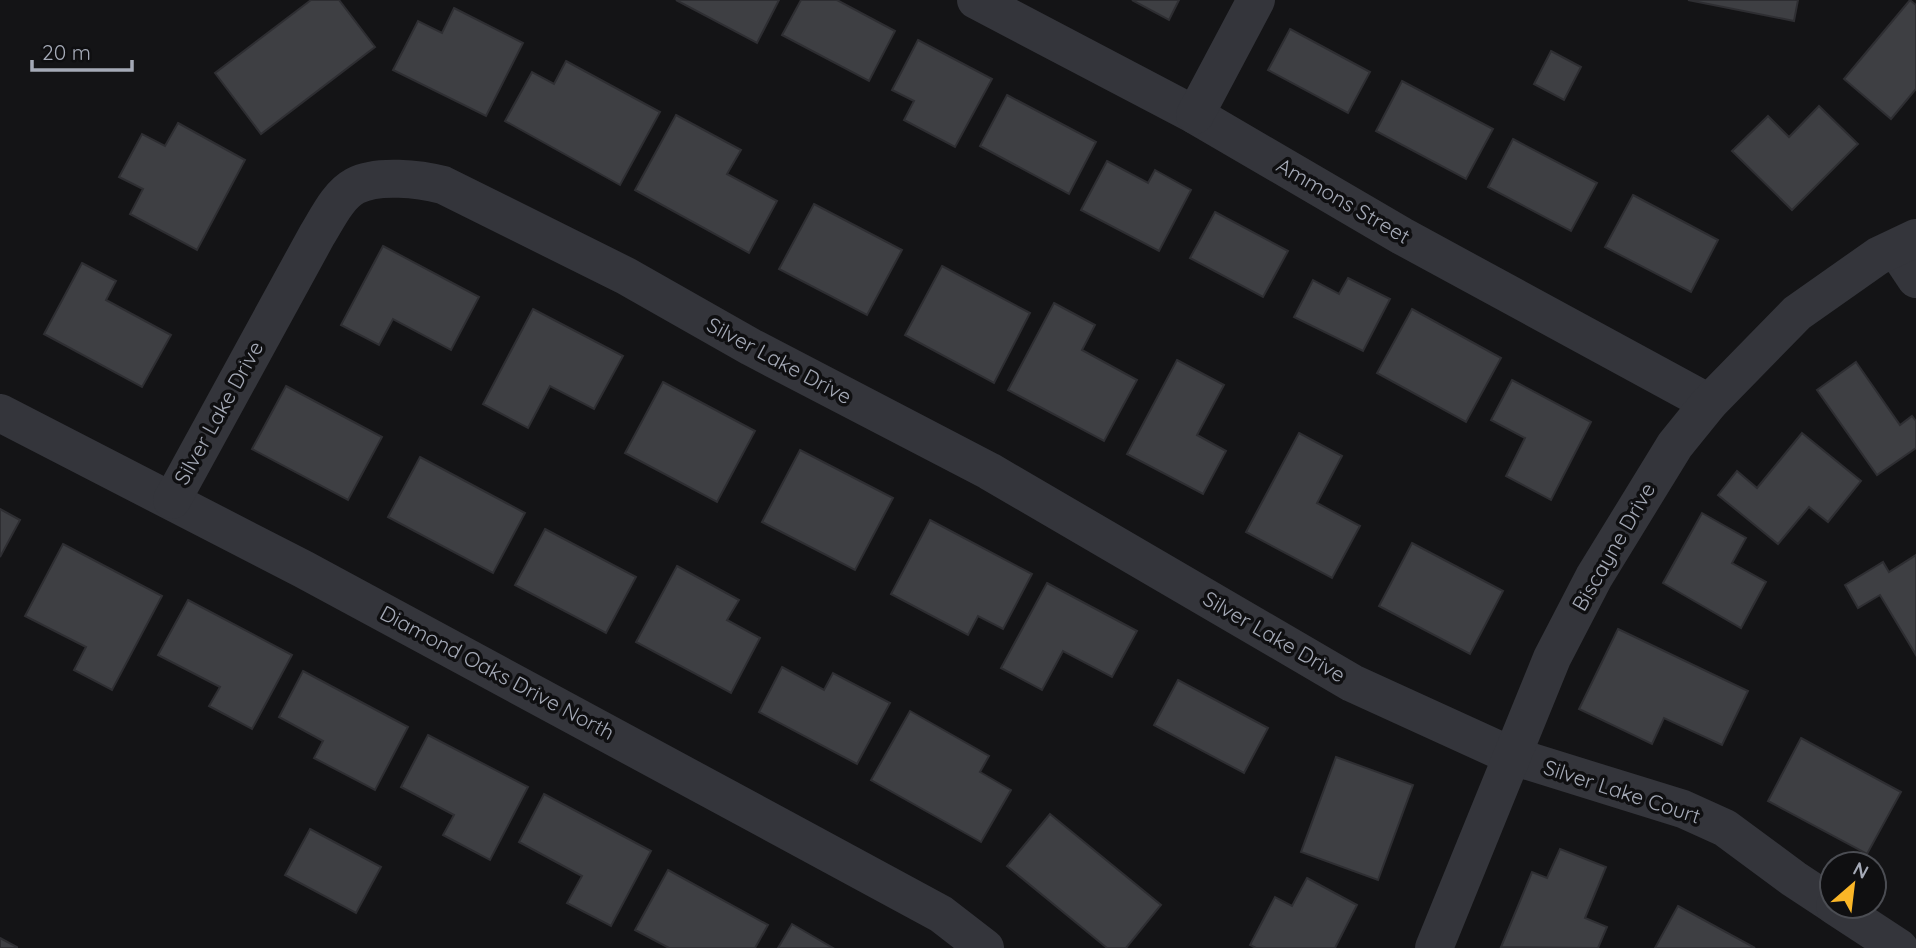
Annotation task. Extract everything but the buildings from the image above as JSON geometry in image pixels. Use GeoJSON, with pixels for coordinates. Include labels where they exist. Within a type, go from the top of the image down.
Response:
{"type":"FeatureCollection","features":[{"type":"Feature","properties":{"kind":"street","name":"Ammons Street"},"geometry":{"type":"LineString","coordinates":[[976,0],[1195,116],[1402,236],[1709,403]]}},
{"type":"Feature","properties":{"kind":"street"},"geometry":{"type":"LineString","coordinates":[[1195,116],[1256,0]]}},
{"type":"Feature","properties":{"kind":"street","name":"Silver Lake Drive"},"geometry":{"type":"LineString","coordinates":[[172,500],[317,234],[341,199],[355,186],[380,180],[421,180],[443,185],[626,276],[751,347],[989,471],[1352,683],[1512,756]]}},
{"type":"Feature","properties":{"kind":"street","name":"Biscayne Drive"},"geometry":{"type":"LineString","coordinates":[[1434,948],[1552,658],[1594,577],[1675,445],[1709,403],[1797,313],[1878,256],[1910,255]]}},
{"type":"Feature","properties":{"kind":"street","name":"Diamond Oaks Drive North"},"geometry":{"type":"LineString","coordinates":[[0,413],[303,569],[941,914],[985,948]]}},
{"type":"Feature","properties":{"kind":"street","name":"Silver Lake Court"},"geometry":{"type":"LineString","coordinates":[[1512,756],[1683,809],[1725,828],[1818,895]]}},
{"type":"Feature","properties":{"kind":"street","name":"Silver Lake Court"},"geometry":{"type":"LineString","coordinates":[[1857,920],[1899,948]]}}]}
